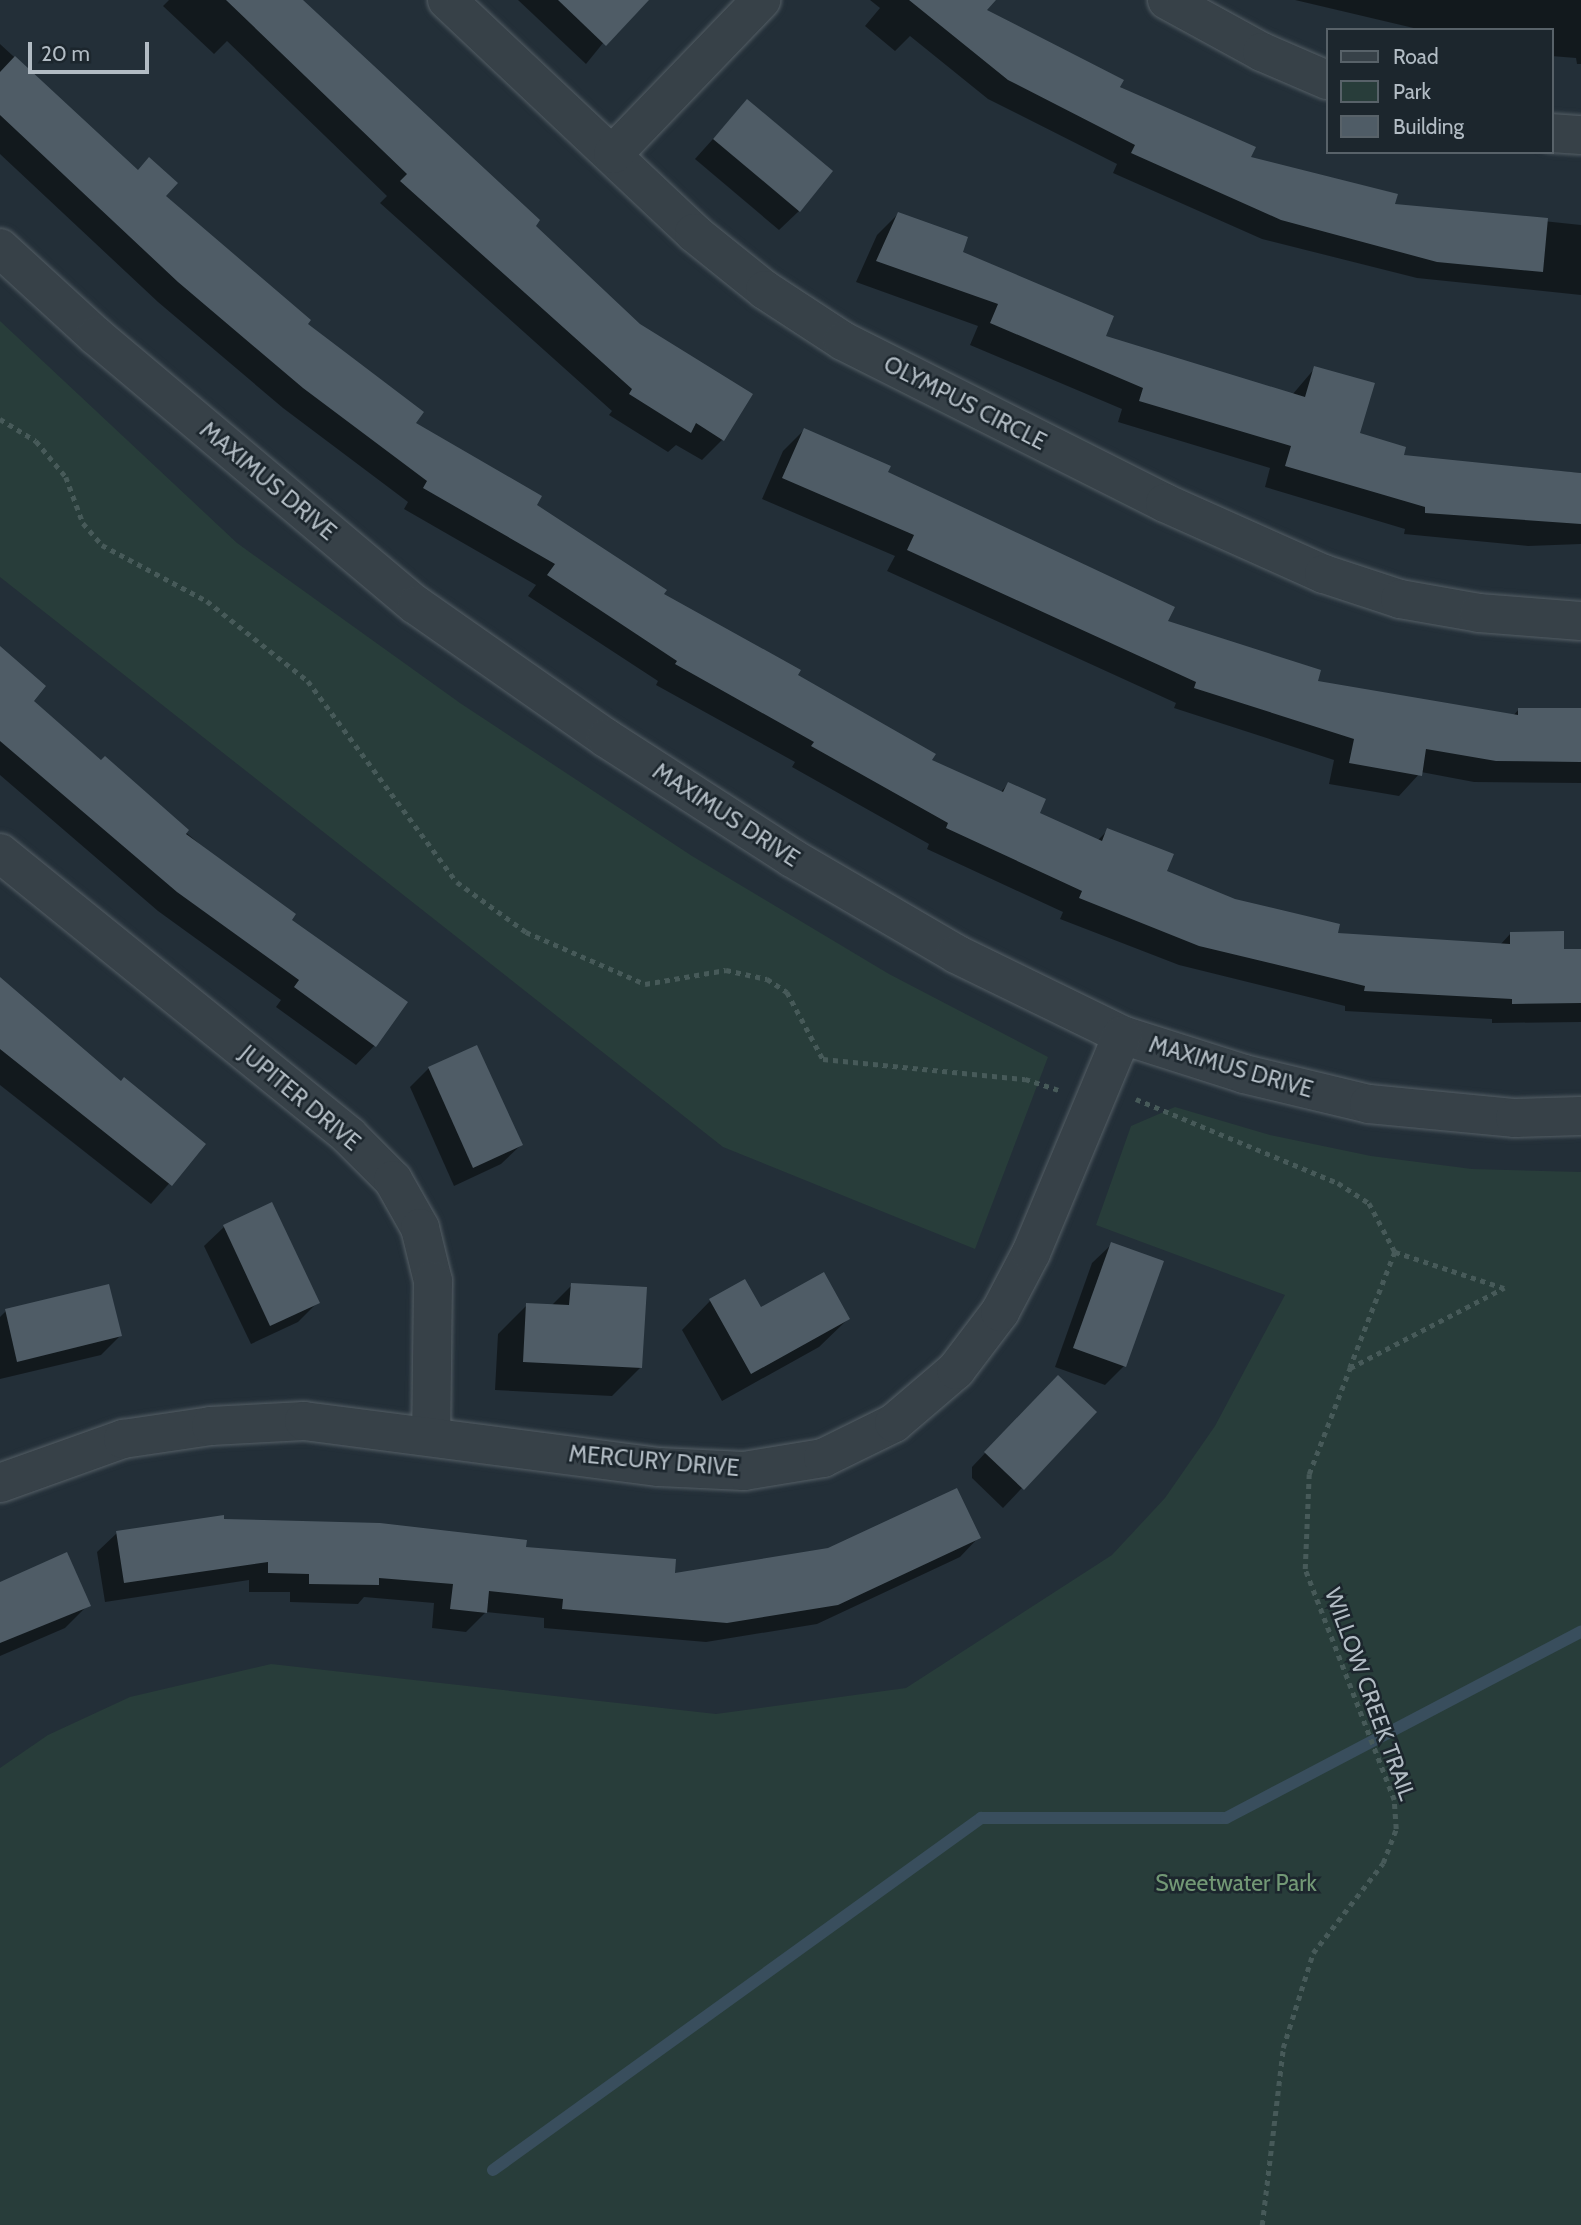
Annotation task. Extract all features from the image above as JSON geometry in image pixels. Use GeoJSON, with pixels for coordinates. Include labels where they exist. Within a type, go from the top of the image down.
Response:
{"type":"FeatureCollection","features":[{"type":"Feature","properties":{"kind":"street","name":"OLYMPUS CIRCLE"},"geometry":{"type":"LineString","coordinates":[[447,0],[694,233],[765,290],[843,341],[1164,503],[1324,574],[1400,599],[1479,613],[1581,621]]}},
{"type":"Feature","properties":{"kind":"street"},"geometry":{"type":"LineString","coordinates":[[613,154],[761,0]]}},
{"type":"Feature","properties":{"kind":"street"},"geometry":{"type":"LineString","coordinates":[[1167,0],[1262,52],[1326,79]]}},
{"type":"Feature","properties":{"kind":"street"},"geometry":{"type":"LineString","coordinates":[[1553,134],[1581,135]]}},
{"type":"Feature","properties":{"kind":"street","name":"MAXIMUS DRIVE"},"geometry":{"type":"LineString","coordinates":[[0,248],[96,337],[416,606],[606,738],[792,858],[956,954],[1122,1035],[1244,1074],[1368,1104],[1515,1118],[1581,1116]]}},
{"type":"Feature","properties":{"kind":"street","name":"JUPITER DRIVE"},"geometry":{"type":"LineString","coordinates":[[0,853],[349,1136],[393,1180],[420,1228],[433,1281],[431,1436]]}},
{"type":"Feature","properties":{"kind":"street","name":"MERCURY DRIVE"},"geometry":{"type":"LineString","coordinates":[[0,1483],[122,1439],[211,1426],[304,1421],[659,1467],[744,1471],[823,1458],[894,1423],[956,1370],[1000,1312],[1031,1253],[1122,1035]]}},
{"type":"Feature","properties":{"kind":"path"},"geometry":{"type":"LineString","coordinates":[[0,419],[36,441],[66,477],[83,523],[102,545],[207,601],[307,681],[457,882],[526,932],[645,985],[726,970],[767,979],[787,992],[822,1059],[1025,1079],[1094,1102],[1125,1094],[1338,1183],[1368,1203],[1395,1252],[1504,1288],[1350,1367]]}},
{"type":"Feature","properties":{"kind":"path","name":"WILLOW CREEK TRAIL"},"geometry":{"type":"LineString","coordinates":[[1262,2225],[1283,2048],[1313,1953],[1382,1863],[1396,1829],[1394,1800],[1342,1672],[1305,1569],[1309,1474],[1395,1252]]}},
{"type":"Feature","properties":{"kind":"green space"},"geometry":{"type":"Polygon","coordinates":[[[0,321],[237,543],[460,703],[692,856],[889,974],[1048,1057],[975,1249],[723,1147],[0,577],[0,321]]]}},
{"type":"Feature","properties":{"kind":"green space","name":"Sweetwater Park"},"geometry":{"type":"Polygon","coordinates":[[[1175,1107],[1270,1135],[1371,1156],[1472,1169],[1581,1172],[1581,2225],[0,2225],[0,1768],[48,1735],[130,1697],[271,1664],[716,1714],[906,1688],[1112,1555],[1165,1498],[1215,1426],[1285,1295],[1096,1225],[1131,1126],[1175,1107]]]}},
{"type":"Feature","properties":{"kind":"building"},"geometry":{"type":"Polygon","coordinates":[[[226,0],[303,0],[540,220],[536,226],[640,324],[753,394],[724,441],[696,423],[691,433],[629,394],[632,389],[400,181],[407,174],[226,0]]]}},
{"type":"Feature","properties":{"kind":"building"},"geometry":{"type":"Polygon","coordinates":[[[558,0],[649,0],[606,46],[558,0]]]}},
{"type":"Feature","properties":{"kind":"building"},"geometry":{"type":"Polygon","coordinates":[[[909,0],[996,0],[987,10],[1124,80],[1120,87],[1256,147],[1251,157],[1398,194],[1395,204],[1548,218],[1543,272],[1437,262],[1281,220],[1131,153],[1135,145],[1008,80],[909,0]]]}},
{"type":"Feature","properties":{"kind":"building"},"geometry":{"type":"Polygon","coordinates":[[[15,56],[138,170],[149,157],[178,183],[166,196],[311,320],[308,324],[424,412],[416,423],[542,496],[537,505],[667,590],[664,594],[801,670],[798,675],[936,754],[932,760],[1003,792],[1008,782],[1046,799],[1040,813],[1102,841],[1107,828],[1174,854],[1167,871],[1235,899],[1340,924],[1338,933],[1510,944],[1510,932],[1564,931],[1564,949],[1581,949],[1581,1003],[1512,1004],[1512,999],[1364,991],[1365,986],[1199,946],[1079,898],[1082,891],[946,828],[948,823],[811,746],[814,742],[675,664],[677,661],[547,575],[555,564],[423,488],[427,481],[303,388],[178,282],[0,115],[0,72],[15,56]]]}},
{"type":"Feature","properties":{"kind":"building"},"geometry":{"type":"Polygon","coordinates":[[[747,99],[833,171],[800,212],[713,139],[747,99]]]}},
{"type":"Feature","properties":{"kind":"building"},"geometry":{"type":"Polygon","coordinates":[[[898,212],[968,237],[963,252],[1114,316],[1106,336],[1305,397],[1314,366],[1375,383],[1360,433],[1406,447],[1404,455],[1581,473],[1581,524],[1425,513],[1425,507],[1285,466],[1291,446],[1139,401],[1143,388],[990,323],[998,304],[876,261],[898,212]]]}},
{"type":"Feature","properties":{"kind":"building"},"geometry":{"type":"Polygon","coordinates":[[[804,428],[891,466],[888,472],[1175,607],[1168,621],[1321,670],[1318,681],[1518,715],[1518,708],[1581,708],[1581,762],[1496,761],[1426,749],[1422,776],[1349,763],[1354,739],[1194,688],[1196,682],[907,550],[914,535],[782,478],[804,428]]]}},
{"type":"Feature","properties":{"kind":"building"},"geometry":{"type":"Polygon","coordinates":[[[0,646],[46,686],[34,701],[101,760],[105,756],[189,830],[186,834],[296,914],[292,920],[408,1002],[376,1047],[294,987],[299,980],[177,892],[0,741],[0,646]]]}},
{"type":"Feature","properties":{"kind":"building"},"geometry":{"type":"Polygon","coordinates":[[[0,977],[121,1081],[124,1077],[206,1144],[172,1186],[0,1049],[0,977]]]}},
{"type":"Feature","properties":{"kind":"building"},"geometry":{"type":"Polygon","coordinates":[[[477,1045],[523,1145],[473,1168],[428,1067],[477,1045]]]}},
{"type":"Feature","properties":{"kind":"building"},"geometry":{"type":"Polygon","coordinates":[[[272,1202],[320,1303],[270,1326],[223,1225],[272,1202]]]}},
{"type":"Feature","properties":{"kind":"building"},"geometry":{"type":"Polygon","coordinates":[[[1111,1242],[1164,1261],[1126,1367],[1073,1348],[1111,1242]]]}},
{"type":"Feature","properties":{"kind":"building"},"geometry":{"type":"Polygon","coordinates":[[[824,1272],[850,1319],[751,1374],[709,1299],[745,1279],[761,1307],[824,1272]]]}},
{"type":"Feature","properties":{"kind":"building"},"geometry":{"type":"Polygon","coordinates":[[[571,1283],[647,1287],[642,1368],[523,1362],[526,1303],[569,1305],[571,1283]]]}},
{"type":"Feature","properties":{"kind":"building"},"geometry":{"type":"Polygon","coordinates":[[[109,1284],[122,1336],[17,1362],[5,1309],[109,1284]]]}},
{"type":"Feature","properties":{"kind":"building"},"geometry":{"type":"Polygon","coordinates":[[[1058,1375],[1097,1412],[1024,1490],[984,1452],[1058,1375]]]}},
{"type":"Feature","properties":{"kind":"building"},"geometry":{"type":"Polygon","coordinates":[[[957,1488],[981,1538],[838,1605],[727,1623],[562,1609],[563,1599],[489,1591],[487,1613],[450,1609],[453,1584],[379,1578],[379,1585],[309,1584],[309,1574],[268,1573],[268,1562],[124,1583],[116,1531],[224,1515],[224,1519],[380,1523],[527,1540],[526,1547],[676,1559],[675,1573],[828,1548],[957,1488]]]}},
{"type":"Feature","properties":{"kind":"building"},"geometry":{"type":"Polygon","coordinates":[[[67,1552],[91,1606],[0,1643],[0,1582],[67,1552]]]}},
{"type":"Feature","properties":{"kind":"waterway"},"geometry":{"type":"LineString","coordinates":[[493,2170],[981,1818],[1226,1818],[1581,1632]]}}]}
